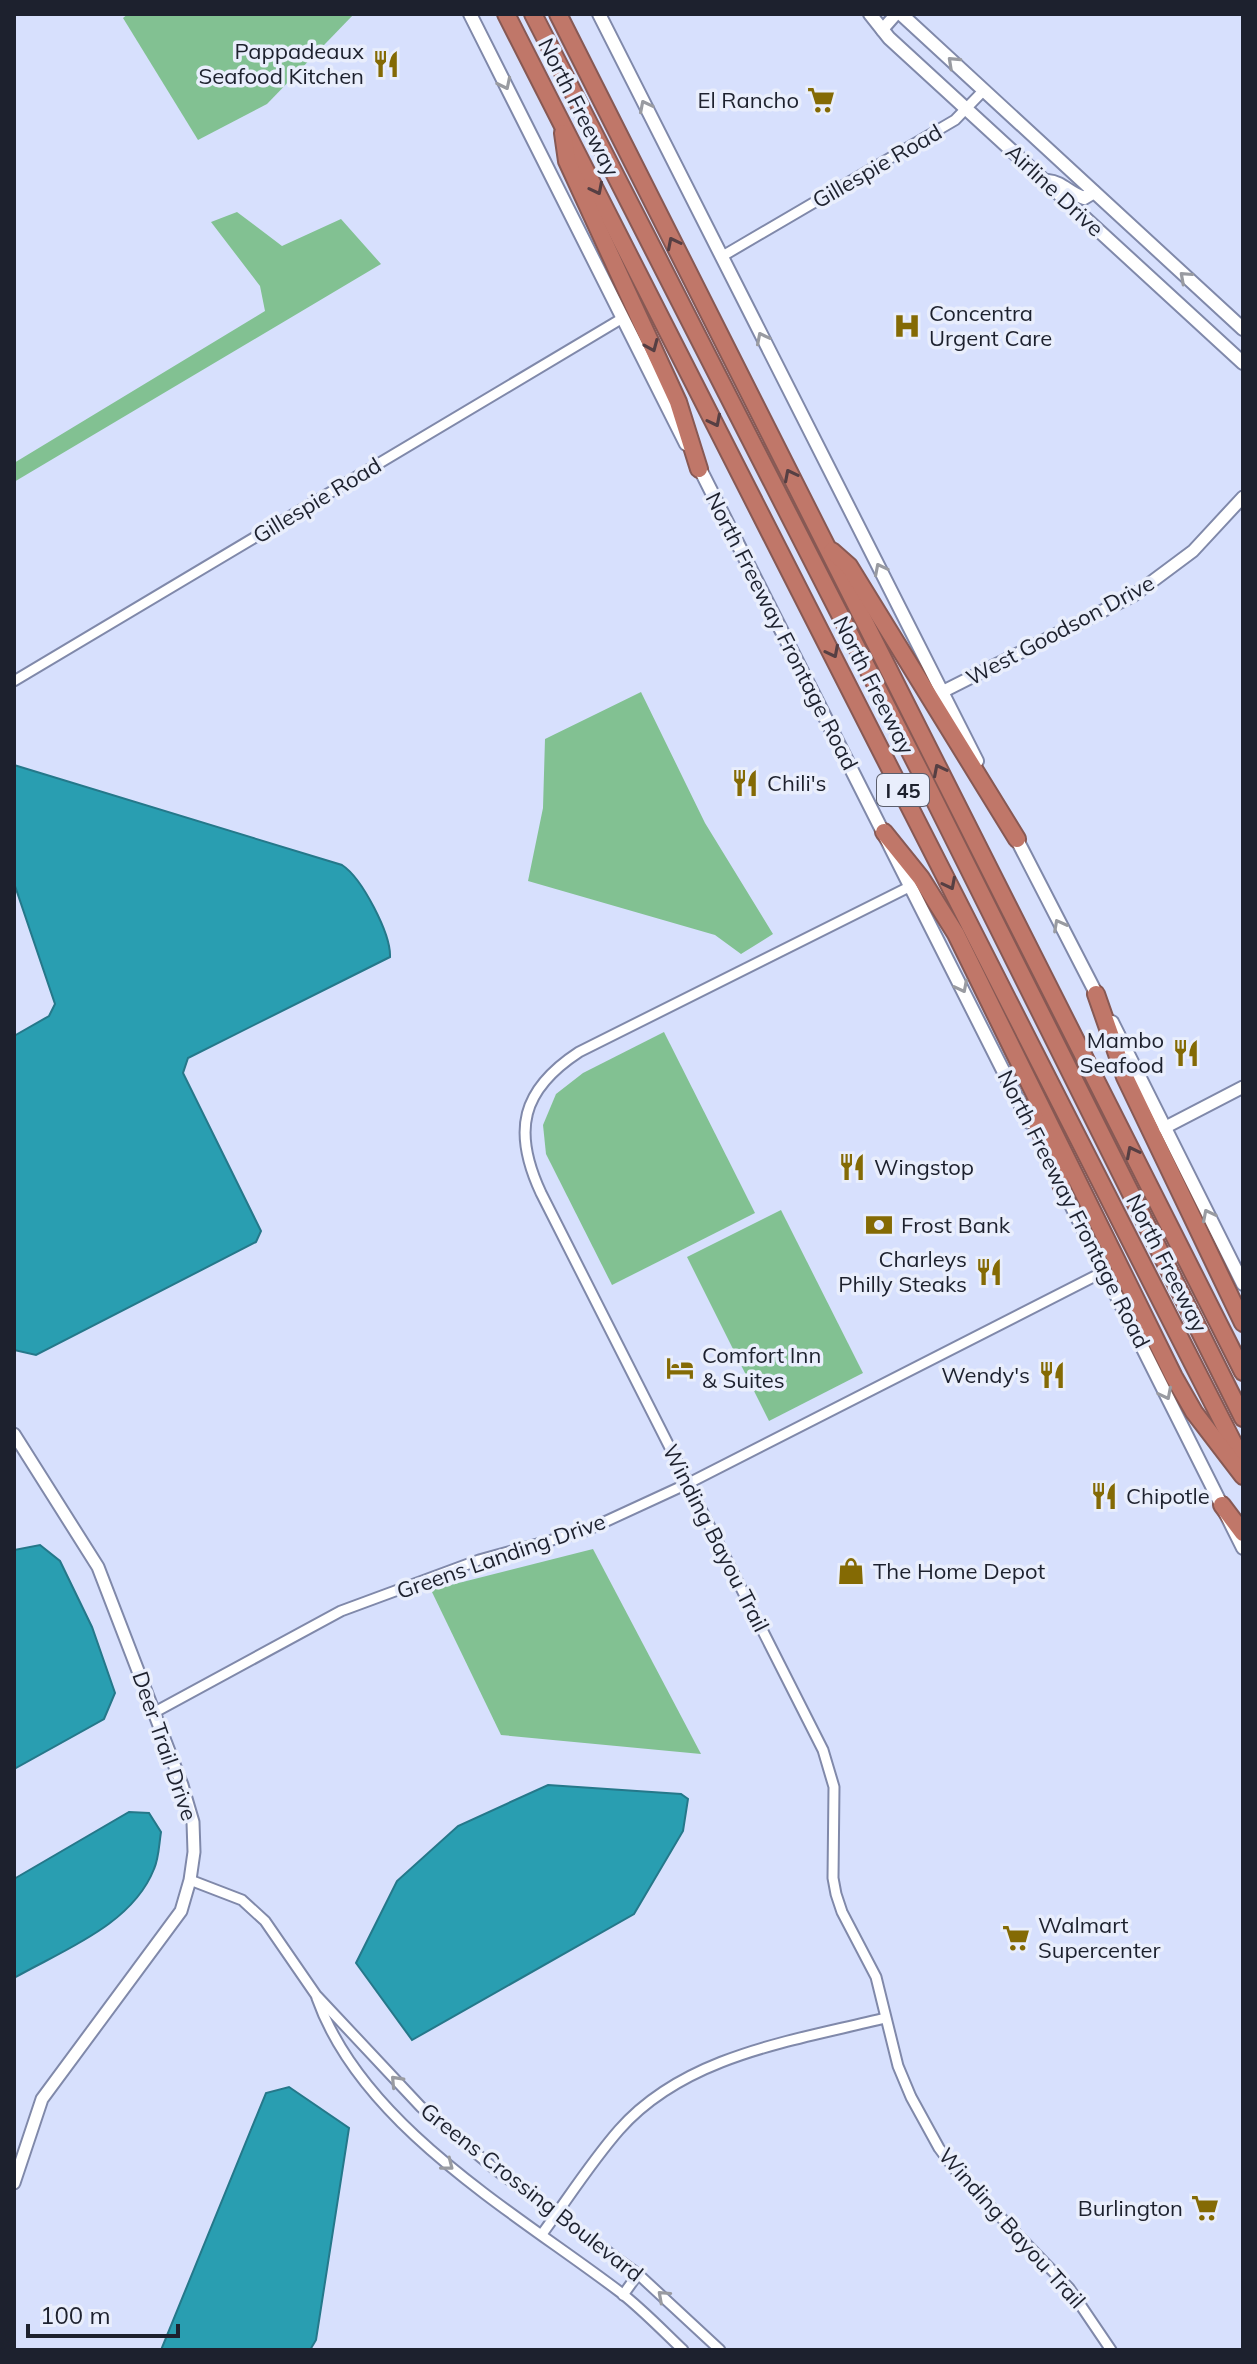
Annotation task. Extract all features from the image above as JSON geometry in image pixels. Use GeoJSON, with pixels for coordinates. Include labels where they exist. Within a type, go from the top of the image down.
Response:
{"type":"FeatureCollection","features":[{"type":"Feature","properties":{"kind":"highway","name":"North Freeway"},"geometry":{"type":"LineString","coordinates":[[506,14],[1243,1462]]}},
{"type":"Feature","properties":{"kind":"highway","name":"North Freeway"},"geometry":{"type":"LineString","coordinates":[[533,14],[1243,1418]]}},
{"type":"Feature","properties":{"kind":"highway","name":"North Freeway"},"geometry":{"type":"LineString","coordinates":[[558,14],[1243,1372]]}},
{"type":"Feature","properties":{"kind":"highway"},"geometry":{"type":"LineString","coordinates":[[561,119],[567,161],[678,402],[699,469]]}},
{"type":"Feature","properties":{"kind":"highway"},"geometry":{"type":"LineString","coordinates":[[825,545],[849,566],[1017,839]]}},
{"type":"Feature","properties":{"kind":"highway"},"geometry":{"type":"LineString","coordinates":[[884,832],[939,903],[1194,1412],[1243,1476]]}},
{"type":"Feature","properties":{"kind":"highway"},"geometry":{"type":"LineString","coordinates":[[1096,994],[1125,1077],[1243,1323]]}},
{"type":"Feature","properties":{"kind":"highway"},"geometry":{"type":"LineString","coordinates":[[992,1006],[1063,1189]]}},
{"type":"Feature","properties":{"kind":"highway"},"geometry":{"type":"LineString","coordinates":[[1222,1505],[1243,1533]]}},
{"type":"Feature","properties":{"kind":"main road","name":"North Freeway Frontage Road"},"geometry":{"type":"LineString","coordinates":[[470,14],[621,319],[884,832],[1243,1548]]}},
{"type":"Feature","properties":{"kind":"main road"},"geometry":{"type":"LineString","coordinates":[[599,14],[1243,1284]]}},
{"type":"Feature","properties":{"kind":"main road","name":"Airline Drive"},"geometry":{"type":"LineString","coordinates":[[870,14],[882,30],[1243,363]]}},
{"type":"Feature","properties":{"kind":"main road","name":"Airline Drive"},"geometry":{"type":"LineString","coordinates":[[899,14],[1243,329]]}},
{"type":"Feature","properties":{"kind":"main road"},"geometry":{"type":"LineString","coordinates":[[1045,181],[1058,182],[1072,194],[1084,198],[1094,192]]}},
{"type":"Feature","properties":{"kind":"main road"},"geometry":{"type":"LineString","coordinates":[[1127,257],[1144,238]]}},
{"type":"Feature","properties":{"kind":"street"},"geometry":{"type":"LineString","coordinates":[[882,30],[899,14]]}},
{"type":"Feature","properties":{"kind":"street","name":"Gillespie Road"},"geometry":{"type":"LineString","coordinates":[[721,257],[955,120],[984,90]]}},
{"type":"Feature","properties":{"kind":"street","name":"Gillespie Road"},"geometry":{"type":"LineString","coordinates":[[14,681],[621,319]]}},
{"type":"Feature","properties":{"kind":"street","name":"West Goodson Drive"},"geometry":{"type":"LineString","coordinates":[[942,692],[1134,595],[1193,551],[1243,497]]}},
{"type":"Feature","properties":{"kind":"street","name":"Winding Bayou Trail"},"geometry":{"type":"LineString","coordinates":[[911,886],[579,1052],[554,1068],[530,1101],[524,1146],[528,1166],[829,1767],[836,1808],[833,1878],[842,1912],[876,1977],[898,2066],[939,2148],[980,2199],[1069,2288],[1111,2350]]}},
{"type":"Feature","properties":{"kind":"street"},"geometry":{"type":"LineString","coordinates":[[1164,1128],[1243,1087]]}},
{"type":"Feature","properties":{"kind":"street","name":"Greens Landing Drive"},"geometry":{"type":"LineString","coordinates":[[155,1712],[341,1611],[479,1560],[585,1531],[689,1483],[1105,1271]]}},
{"type":"Feature","properties":{"kind":"street","name":"Deer Trail Drive"},"geometry":{"type":"LineString","coordinates":[[14,1434],[98,1567],[155,1712],[193,1822],[190,1880],[181,1911],[42,2099],[14,2183]]}},
{"type":"Feature","properties":{"kind":"street","name":"Greens Crossing Boulevard"},"geometry":{"type":"LineString","coordinates":[[190,1880],[242,1900],[265,1921],[316,1995],[431,2117],[638,2274],[720,2350]]}},
{"type":"Feature","properties":{"kind":"street","name":"Greens Crossing Boulevard"},"geometry":{"type":"LineString","coordinates":[[316,1995],[330,2033],[347,2060],[431,2151],[623,2295],[683,2350]]}},
{"type":"Feature","properties":{"kind":"street"},"geometry":{"type":"LineString","coordinates":[[542,2234],[619,2130],[648,2102],[677,2082],[739,2055],[885,2018]]}},
{"type":"Feature","properties":{"kind":"street"},"geometry":{"type":"LineString","coordinates":[[623,2295],[638,2274]]}},
{"type":"Feature","properties":{"kind":"green space"},"geometry":{"type":"Polygon","coordinates":[[[128,14],[354,14],[267,104],[198,140],[123,18],[128,14]]]}},
{"type":"Feature","properties":{"kind":"green space"},"geometry":{"type":"Polygon","coordinates":[[[237,212],[282,246],[341,219],[381,264],[14,482],[14,463],[265,311],[260,286],[211,222],[237,212]]]}},
{"type":"Feature","properties":{"kind":"green space"},"geometry":{"type":"Polygon","coordinates":[[[641,692],[705,823],[773,934],[741,954],[715,935],[528,881],[543,808],[545,739],[641,692]]]}},
{"type":"Feature","properties":{"kind":"green space"},"geometry":{"type":"Polygon","coordinates":[[[664,1032],[755,1213],[612,1285],[546,1154],[543,1125],[556,1094],[583,1073],[664,1032]]]}},
{"type":"Feature","properties":{"kind":"green space"},"geometry":{"type":"Polygon","coordinates":[[[781,1210],[863,1373],[769,1421],[687,1257],[781,1210]]]}},
{"type":"Feature","properties":{"kind":"green space"},"geometry":{"type":"Polygon","coordinates":[[[593,1549],[701,1754],[501,1735],[431,1590],[593,1549]]]}},
{"type":"Feature","properties":{"kind":"water"},"geometry":{"type":"Polygon","coordinates":[[[14,765],[342,865],[358,882],[374,907],[386,935],[390,957],[188,1058],[183,1073],[261,1231],[256,1242],[36,1355],[14,1350],[14,1036],[49,1016],[55,1004],[14,883],[14,765]]]}},
{"type":"Feature","properties":{"kind":"water"},"geometry":{"type":"Polygon","coordinates":[[[40,1545],[60,1561],[92,1627],[115,1693],[104,1719],[14,1769],[14,1550],[40,1545]]]}},
{"type":"Feature","properties":{"kind":"water"},"geometry":{"type":"Polygon","coordinates":[[[548,1785],[681,1794],[688,1799],[683,1831],[634,1914],[412,2040],[356,1963],[397,1881],[458,1826],[548,1785]]]}},
{"type":"Feature","properties":{"kind":"water"},"geometry":{"type":"Polygon","coordinates":[[[129,1812],[149,1813],[161,1832],[156,1865],[144,1889],[113,1921],[14,1978],[14,1879],[129,1812]]]}},
{"type":"Feature","properties":{"kind":"water"},"geometry":{"type":"Polygon","coordinates":[[[289,2087],[349,2128],[316,2340],[310,2350],[161,2350],[266,2093],[289,2087]]]}},
{"type":"Feature","properties":{"kind":"place","name":"Pappadeaux Seafood Kitchen"},"geometry":{"type":"Point","coordinates":[386,64]}},
{"type":"Feature","properties":{"kind":"place","name":"El Rancho"},"geometry":{"type":"Point","coordinates":[821,100]}},
{"type":"Feature","properties":{"kind":"place","name":"Concentra Urgent Care"},"geometry":{"type":"Point","coordinates":[907,326]}},
{"type":"Feature","properties":{"kind":"place","name":"Chili's"},"geometry":{"type":"Point","coordinates":[745,783]}},
{"type":"Feature","properties":{"kind":"place","name":"Mambo Seafood"},"geometry":{"type":"Point","coordinates":[1186,1053]}},
{"type":"Feature","properties":{"kind":"place","name":"Wingstop"},"geometry":{"type":"Point","coordinates":[852,1167]}},
{"type":"Feature","properties":{"kind":"place","name":"Frost Bank"},"geometry":{"type":"Point","coordinates":[879,1225]}},
{"type":"Feature","properties":{"kind":"place","name":"Charleys Philly Steaks"},"geometry":{"type":"Point","coordinates":[989,1272]}},
{"type":"Feature","properties":{"kind":"place","name":"Comfort Inn & Suites"},"geometry":{"type":"Point","coordinates":[680,1368]}},
{"type":"Feature","properties":{"kind":"place","name":"Wendy's"},"geometry":{"type":"Point","coordinates":[1052,1375]}},
{"type":"Feature","properties":{"kind":"place","name":"Chipotle"},"geometry":{"type":"Point","coordinates":[1104,1496]}},
{"type":"Feature","properties":{"kind":"place","name":"The Home Depot"},"geometry":{"type":"Point","coordinates":[851,1571]}},
{"type":"Feature","properties":{"kind":"place","name":"Walmart Supercenter"},"geometry":{"type":"Point","coordinates":[1016,1938]}},
{"type":"Feature","properties":{"kind":"place","name":"Burlington"},"geometry":{"type":"Point","coordinates":[1205,2208]}}]}
